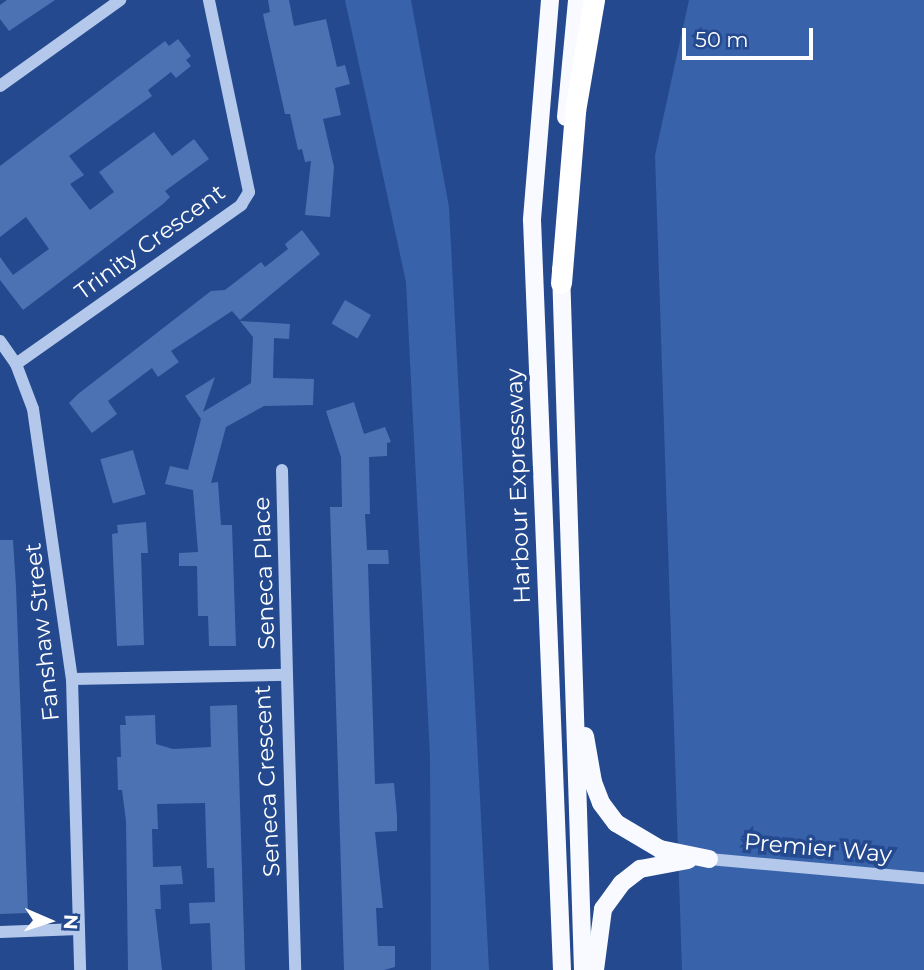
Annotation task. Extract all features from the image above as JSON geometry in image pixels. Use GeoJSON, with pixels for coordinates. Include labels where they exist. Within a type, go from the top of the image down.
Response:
{"type":"FeatureCollection","features":[{"type":"Feature","properties":{"kind":"highway"},"geometry":{"type":"LineString","coordinates":[[561,283],[575,110],[594,0]]}},
{"type":"Feature","properties":{"kind":"main road","name":"Harbour Expressway"},"geometry":{"type":"LineString","coordinates":[[550,0],[532,220],[562,970]]}},
{"type":"Feature","properties":{"kind":"main road"},"geometry":{"type":"LineString","coordinates":[[577,0],[562,167],[561,283],[583,970]]}},
{"type":"Feature","properties":{"kind":"main road"},"geometry":{"type":"LineString","coordinates":[[573,639],[593,782],[601,803],[616,822],[641,840],[709,859]]}},
{"type":"Feature","properties":{"kind":"main road"},"geometry":{"type":"LineString","coordinates":[[595,970],[603,909],[622,883],[640,869],[679,860],[709,859]]}},
{"type":"Feature","properties":{"kind":"street"},"geometry":{"type":"LineString","coordinates":[[0,86],[120,0]]}},
{"type":"Feature","properties":{"kind":"street","name":"Trinity Crescent"},"geometry":{"type":"LineString","coordinates":[[16,364],[241,205],[249,192],[209,0]]}},
{"type":"Feature","properties":{"kind":"street","name":"Fanshaw Street"},"geometry":{"type":"LineString","coordinates":[[0,341],[16,364],[33,409],[72,678],[80,970]]}},
{"type":"Feature","properties":{"kind":"street","name":"Seneca Place"},"geometry":{"type":"LineString","coordinates":[[282,470],[287,675]]}},
{"type":"Feature","properties":{"kind":"street","name":"Seneca Crescent"},"geometry":{"type":"LineString","coordinates":[[72,678],[287,675],[295,970]]}},
{"type":"Feature","properties":{"kind":"street","name":"Premier Way"},"geometry":{"type":"LineString","coordinates":[[709,859],[924,878]]}},
{"type":"Feature","properties":{"kind":"street"},"geometry":{"type":"LineString","coordinates":[[0,932],[79,929]]}},
{"type":"Feature","properties":{"kind":"shaded area"},"geometry":{"type":"Polygon","coordinates":[[[345,0],[411,0],[449,207],[489,970],[431,970],[430,757],[406,282],[345,0]]]}},
{"type":"Feature","properties":{"kind":"shaded area"},"geometry":{"type":"Polygon","coordinates":[[[689,0],[924,0],[924,970],[682,970],[655,155],[689,0]]]}},
{"type":"Feature","properties":{"kind":"building"},"geometry":{"type":"Polygon","coordinates":[[[7,0],[55,0],[9,31],[0,19],[0,5],[7,0]]]}},
{"type":"Feature","properties":{"kind":"building"},"geometry":{"type":"Polygon","coordinates":[[[268,0],[289,0],[294,26],[326,19],[337,67],[345,65],[350,84],[335,88],[341,115],[323,119],[334,167],[330,217],[305,215],[311,161],[305,162],[302,149],[298,150],[290,114],[285,114],[263,14],[270,12],[268,0]]]}},
{"type":"Feature","properties":{"kind":"building"},"geometry":{"type":"Polygon","coordinates":[[[178,39],[191,56],[186,60],[191,66],[176,78],[171,72],[148,90],[152,96],[69,156],[84,175],[70,184],[90,210],[114,192],[99,172],[154,132],[172,156],[194,139],[209,159],[165,191],[170,197],[163,204],[23,310],[0,280],[0,257],[13,275],[49,249],[26,217],[0,237],[0,166],[165,41],[169,46],[178,39]]]}},
{"type":"Feature","properties":{"kind":"building"},"geometry":{"type":"Polygon","coordinates":[[[302,230],[320,254],[240,320],[232,311],[171,351],[179,362],[158,377],[152,368],[108,401],[117,414],[92,433],[69,403],[78,394],[211,291],[225,290],[261,262],[265,267],[288,249],[285,244],[302,230]]]}},
{"type":"Feature","properties":{"kind":"building"},"geometry":{"type":"Polygon","coordinates":[[[345,300],[371,315],[357,338],[332,323],[345,300]]]}},
{"type":"Feature","properties":{"kind":"building"},"geometry":{"type":"Polygon","coordinates":[[[240,321],[290,324],[289,339],[274,338],[273,378],[314,379],[313,405],[264,406],[226,427],[211,483],[218,482],[221,525],[232,525],[236,646],[209,646],[208,616],[198,616],[197,566],[179,566],[179,553],[198,552],[193,490],[165,484],[170,466],[188,470],[201,419],[185,396],[215,377],[203,412],[251,383],[253,337],[240,321]]]}},
{"type":"Feature","properties":{"kind":"building"},"geometry":{"type":"Polygon","coordinates":[[[354,402],[364,434],[385,427],[391,442],[387,443],[387,456],[369,457],[370,514],[365,514],[367,550],[388,550],[389,564],[368,564],[375,784],[394,783],[397,816],[397,831],[375,832],[383,908],[376,908],[378,946],[395,946],[395,967],[384,970],[344,970],[330,507],[342,507],[341,457],[326,411],[354,402]]]}},
{"type":"Feature","properties":{"kind":"building"},"geometry":{"type":"Polygon","coordinates":[[[133,450],[146,494],[113,504],[100,459],[133,450]]]}},
{"type":"Feature","properties":{"kind":"building"},"geometry":{"type":"Polygon","coordinates":[[[146,522],[148,553],[141,553],[144,645],[117,646],[112,534],[118,533],[117,525],[146,522]]]}},
{"type":"Feature","properties":{"kind":"building"},"geometry":{"type":"Polygon","coordinates":[[[0,540],[13,540],[28,913],[0,914],[0,540]]]}},
{"type":"Feature","properties":{"kind":"building"},"geometry":{"type":"Polygon","coordinates":[[[237,705],[245,970],[212,970],[210,923],[190,924],[189,903],[215,902],[214,868],[207,868],[205,803],[157,804],[158,829],[152,829],[153,867],[181,866],[183,884],[160,885],[161,909],[155,909],[162,970],[128,970],[126,821],[122,790],[118,790],[120,725],[126,725],[125,716],[155,715],[156,744],[173,749],[211,747],[210,706],[237,705]]]}}]}
